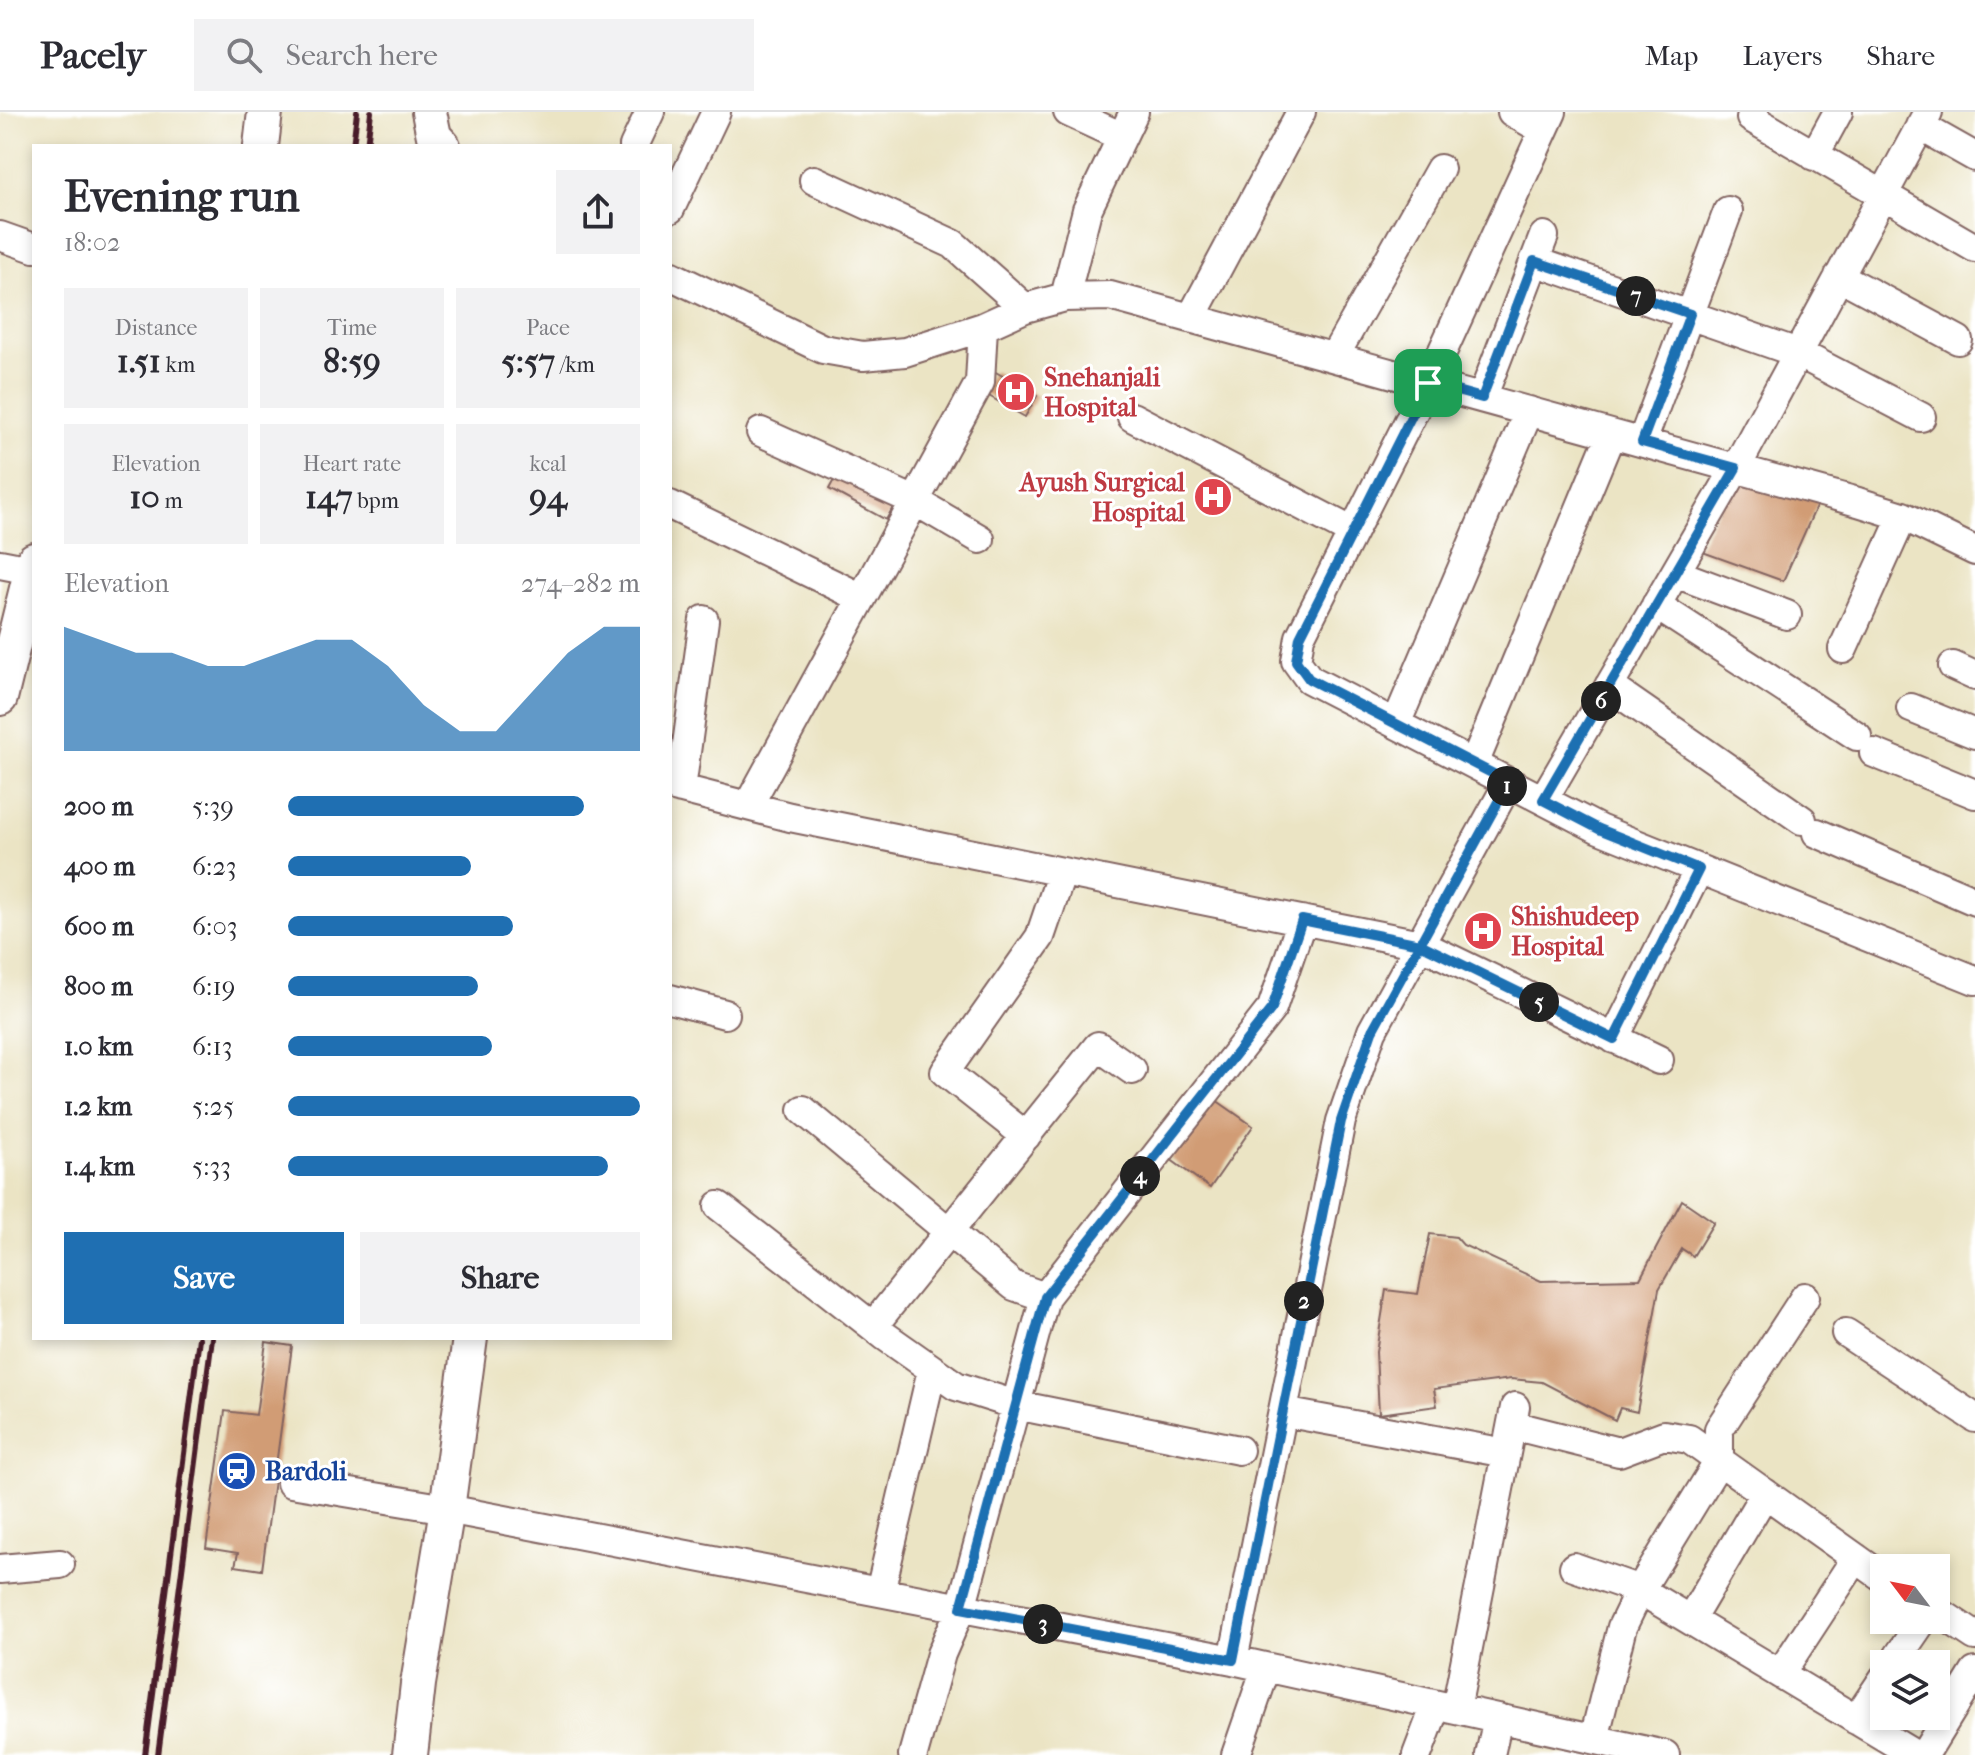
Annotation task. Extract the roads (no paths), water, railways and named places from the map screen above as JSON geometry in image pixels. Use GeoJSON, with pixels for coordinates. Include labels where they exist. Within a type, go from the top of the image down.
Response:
{"type":"FeatureCollection","features":[{"type":"Feature","properties":{"kind":"main road"},"geometry":{"type":"LineString","coordinates":[[261,144],[265,112]]}},
{"type":"Feature","properties":{"kind":"main road"},"geometry":{"type":"LineString","coordinates":[[429,112],[434,136],[441,144]]}},
{"type":"Feature","properties":{"kind":"main road"},"geometry":{"type":"LineString","coordinates":[[0,698],[22,565]]}},
{"type":"Feature","properties":{"kind":"main road"},"geometry":{"type":"LineString","coordinates":[[410,1755],[470,1340]]}},
{"type":"Feature","properties":{"kind":"street"},"geometry":{"type":"LineString","coordinates":[[635,144],[650,112]]}},
{"type":"Feature","properties":{"kind":"street"},"geometry":{"type":"LineString","coordinates":[[672,205],[716,112]]}},
{"type":"Feature","properties":{"kind":"street"},"geometry":{"type":"LineString","coordinates":[[1065,297],[1087,210],[1128,124],[1068,112]]}},
{"type":"Feature","properties":{"kind":"street"},"geometry":{"type":"LineString","coordinates":[[1191,318],[1301,112]]}},
{"type":"Feature","properties":{"kind":"street"},"geometry":{"type":"LineString","coordinates":[[1512,112],[1547,121],[1428,383],[1300,637],[1296,661],[1309,679],[1599,829],[1975,980]]}},
{"type":"Feature","properties":{"kind":"street"},"geometry":{"type":"LineString","coordinates":[[1754,112],[1751,118],[1975,248]]}},
{"type":"Feature","properties":{"kind":"street"},"geometry":{"type":"LineString","coordinates":[[1814,156],[1838,112]]}},
{"type":"Feature","properties":{"kind":"street"},"geometry":{"type":"LineString","coordinates":[[1543,800],[1736,468],[1924,119],[1975,157]]}},
{"type":"Feature","properties":{"kind":"street"},"geometry":{"type":"LineString","coordinates":[[1334,357],[1440,169]]}},
{"type":"Feature","properties":{"kind":"street"},"geometry":{"type":"LineString","coordinates":[[814,180],[953,244],[1025,308]]}},
{"type":"Feature","properties":{"kind":"street"},"geometry":{"type":"LineString","coordinates":[[1642,442],[1728,211]]}},
{"type":"Feature","properties":{"kind":"street"},"geometry":{"type":"LineString","coordinates":[[0,236],[32,247]]}},
{"type":"Feature","properties":{"kind":"street"},"geometry":{"type":"LineString","coordinates":[[1482,398],[1539,249],[1690,314],[1798,353],[1921,417]]}},
{"type":"Feature","properties":{"kind":"street"},"geometry":{"type":"LineString","coordinates":[[672,276],[823,349],[863,356],[905,352],[983,327],[1025,308],[1065,297],[1110,296],[1903,516],[1975,551]]}},
{"type":"Feature","properties":{"kind":"street"},"geometry":{"type":"LineString","coordinates":[[1839,276],[1958,340]]}},
{"type":"Feature","properties":{"kind":"street"},"geometry":{"type":"LineString","coordinates":[[748,806],[980,382],[983,327]]}},
{"type":"Feature","properties":{"kind":"street"},"geometry":{"type":"LineString","coordinates":[[1396,724],[1529,411]]}},
{"type":"Feature","properties":{"kind":"street"},"geometry":{"type":"LineString","coordinates":[[1132,417],[1353,532]]}},
{"type":"Feature","properties":{"kind":"street"},"geometry":{"type":"LineString","coordinates":[[761,432],[915,501],[980,539]]}},
{"type":"Feature","properties":{"kind":"street"},"geometry":{"type":"LineString","coordinates":[[1474,764],[1611,434]]}},
{"type":"Feature","properties":{"kind":"street"},"geometry":{"type":"LineString","coordinates":[[672,506],[862,598]]}},
{"type":"Feature","properties":{"kind":"street"},"geometry":{"type":"LineString","coordinates":[[1843,649],[1903,516]]}},
{"type":"Feature","properties":{"kind":"street"},"geometry":{"type":"LineString","coordinates":[[1675,573],[1787,615]]}},
{"type":"Feature","properties":{"kind":"street"},"geometry":{"type":"LineString","coordinates":[[1656,605],[1866,744],[1975,794]]}},
{"type":"Feature","properties":{"kind":"street"},"geometry":{"type":"LineString","coordinates":[[704,620],[675,788],[1062,872],[1420,944],[1659,1060]]}},
{"type":"Feature","properties":{"kind":"street"},"geometry":{"type":"LineString","coordinates":[[1609,686],[1809,827],[1975,901]]}},
{"type":"Feature","properties":{"kind":"street"},"geometry":{"type":"LineString","coordinates":[[1911,708],[1975,734]]}},
{"type":"Feature","properties":{"kind":"street"},"geometry":{"type":"LineString","coordinates":[[1233,1660],[1341,1121],[1372,1031],[1509,782]]}},
{"type":"Feature","properties":{"kind":"street"},"geometry":{"type":"LineString","coordinates":[[1614,1039],[1699,869]]}},
{"type":"Feature","properties":{"kind":"street"},"geometry":{"type":"LineString","coordinates":[[1026,1136],[945,1072],[1040,937],[1062,872]]}},
{"type":"Feature","properties":{"kind":"street"},"geometry":{"type":"LineString","coordinates":[[913,1755],[941,1654],[961,1608],[1045,1297],[1272,1008],[1302,920]]}},
{"type":"Feature","properties":{"kind":"street"},"geometry":{"type":"LineString","coordinates":[[672,1000],[725,1014]]}},
{"type":"Feature","properties":{"kind":"street"},"geometry":{"type":"LineString","coordinates":[[873,1326],[1098,1046],[1132,1070]]}},
{"type":"Feature","properties":{"kind":"street"},"geometry":{"type":"LineString","coordinates":[[803,1110],[1014,1286],[1045,1297]]}},
{"type":"Feature","properties":{"kind":"street"},"geometry":{"type":"LineString","coordinates":[[719,1206],[873,1326],[956,1386],[1016,1405],[1239,1450]]}},
{"type":"Feature","properties":{"kind":"street"},"geometry":{"type":"LineString","coordinates":[[1576,1743],[1640,1590],[1719,1461],[1719,1429],[1805,1297]]}},
{"type":"Feature","properties":{"kind":"street"},"geometry":{"type":"LineString","coordinates":[[1846,1333],[1975,1418]]}},
{"type":"Feature","properties":{"kind":"street"},"geometry":{"type":"LineString","coordinates":[[880,1592],[932,1370]]}},
{"type":"Feature","properties":{"kind":"street"},"geometry":{"type":"LineString","coordinates":[[1283,1412],[1506,1453]]}},
{"type":"Feature","properties":{"kind":"street"},"geometry":{"type":"LineString","coordinates":[[1417,1755],[1446,1707],[1514,1415],[1619,1452],[1664,1435],[1689,1439],[1870,1568]]}},
{"type":"Feature","properties":{"kind":"street"},"geometry":{"type":"LineString","coordinates":[[291,1483],[447,1509],[1233,1660],[1498,1718],[1576,1743],[1665,1755]]}},
{"type":"Feature","properties":{"kind":"street"},"geometry":{"type":"LineString","coordinates":[[1690,1620],[1765,1493]]}},
{"type":"Feature","properties":{"kind":"street"},"geometry":{"type":"LineString","coordinates":[[1780,1674],[1856,1558]]}},
{"type":"Feature","properties":{"kind":"street"},"geometry":{"type":"LineString","coordinates":[[0,1569],[60,1564]]}},
{"type":"Feature","properties":{"kind":"street"},"geometry":{"type":"LineString","coordinates":[[1574,1567],[1640,1590],[1915,1755]]}},
{"type":"Feature","properties":{"kind":"street"},"geometry":{"type":"LineString","coordinates":[[1950,1619],[1975,1636]]}},
{"type":"Feature","properties":{"kind":"street"},"geometry":{"type":"LineString","coordinates":[[1236,1755],[1266,1668]]}},
{"type":"Feature","properties":{"kind":"street"},"geometry":{"type":"LineString","coordinates":[[1924,1755],[1975,1672]]}},
{"type":"Feature","properties":{"kind":"street"},"geometry":{"type":"LineString","coordinates":[[1856,1720],[1870,1699]]}},
{"type":"Feature","properties":{"kind":"street"},"geometry":{"type":"LineString","coordinates":[[1490,1755],[1498,1718]]}},
{"type":"Feature","properties":{"kind":"railway"},"geometry":{"type":"LineString","coordinates":[[353,144],[357,112]]}},
{"type":"Feature","properties":{"kind":"railway"},"geometry":{"type":"LineString","coordinates":[[367,144],[371,112]]}},
{"type":"Feature","properties":{"kind":"railway"},"geometry":{"type":"LineString","coordinates":[[145,1755],[199,1340]]}},
{"type":"Feature","properties":{"kind":"railway"},"geometry":{"type":"LineString","coordinates":[[158,1755],[212,1340]]}},
{"type":"Feature","properties":{"kind":"place","name":"Snehanjali Hospital"},"geometry":{"type":"Point","coordinates":[1016,392]}},
{"type":"Feature","properties":{"kind":"place","name":"Ayush Surgical Hospital"},"geometry":{"type":"Point","coordinates":[1213,497]}},
{"type":"Feature","properties":{"kind":"place","name":"Shishudeep Hospital"},"geometry":{"type":"Point","coordinates":[1483,931]}},
{"type":"Feature","properties":{"kind":"place","name":"Bardoli"},"geometry":{"type":"Point","coordinates":[237,1471]}}]}
